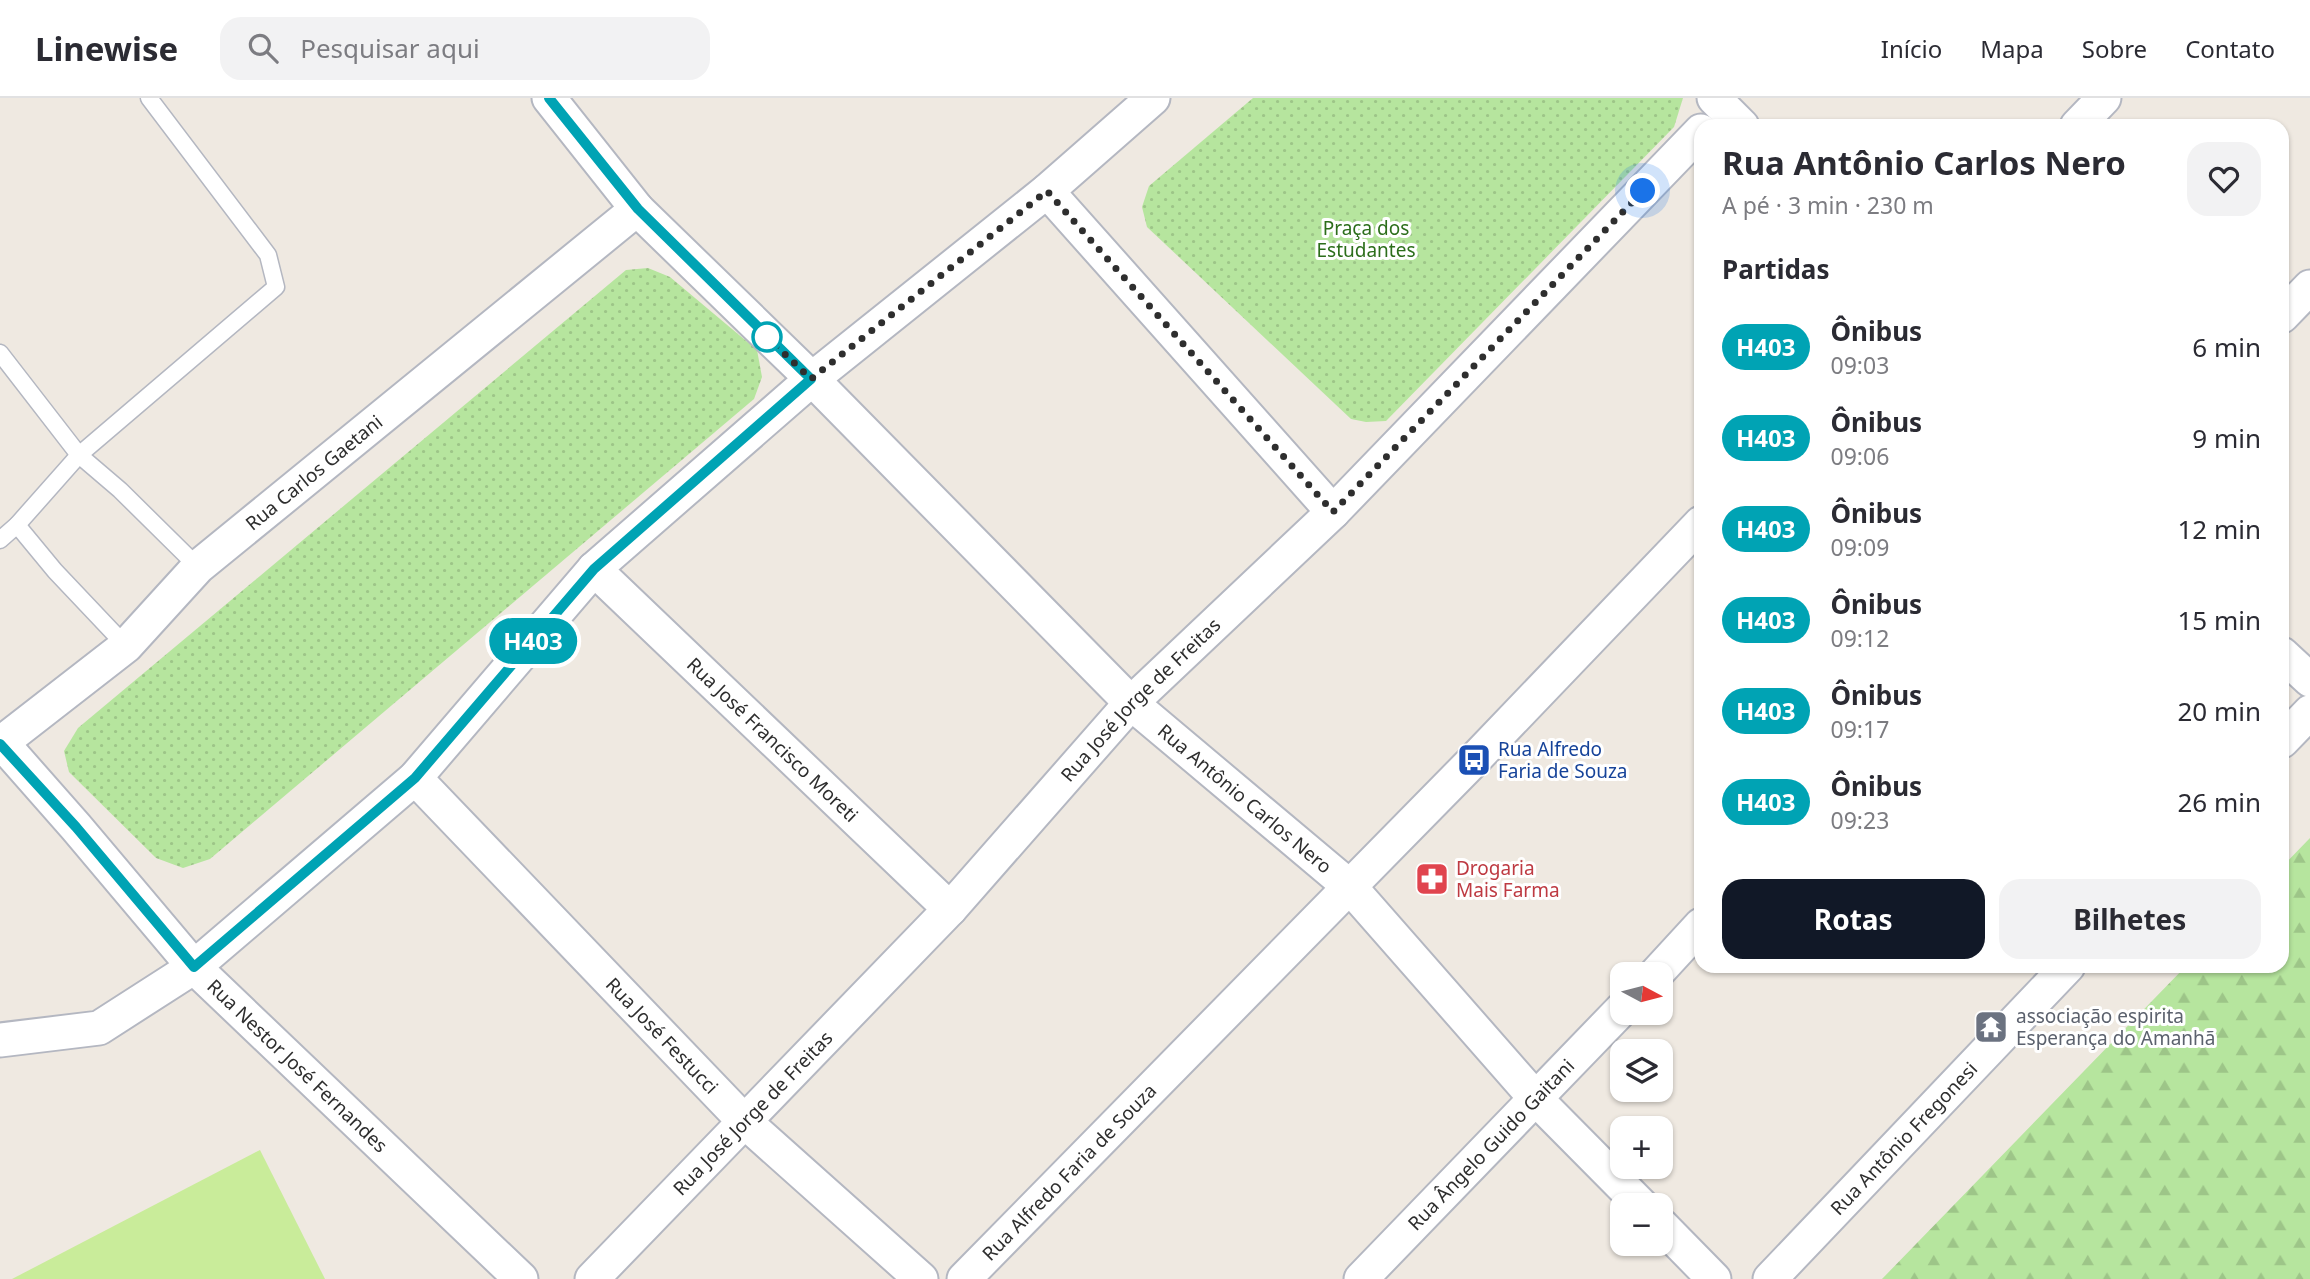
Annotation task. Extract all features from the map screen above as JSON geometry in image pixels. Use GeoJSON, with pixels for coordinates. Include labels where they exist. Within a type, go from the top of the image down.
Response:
{"type":"FeatureCollection","features":[{"type":"Feature","properties":{"kind":"street","name":"Rua Antônio Carlos Nero"},"geometry":{"type":"LineString","coordinates":[[549,98],[638,209],[811,379],[1131,703],[1350,887],[1537,1100],[1629,1193]]}},
{"type":"Feature","properties":{"kind":"street"},"geometry":{"type":"LineString","coordinates":[[0,1040],[99,1028],[194,967],[415,778],[594,569],[811,379],[1047,191],[1153,98]]}},
{"type":"Feature","properties":{"kind":"street"},"geometry":{"type":"LineString","coordinates":[[2084,119],[2104,98]]}},
{"type":"Feature","properties":{"kind":"street","name":"Rua José Jorge de Freitas"},"geometry":{"type":"LineString","coordinates":[[592,1279],[950,909],[1131,703],[1333,512],[1694,138]]}},
{"type":"Feature","properties":{"kind":"street"},"geometry":{"type":"LineString","coordinates":[[1047,191],[1333,512]]}},
{"type":"Feature","properties":{"kind":"street","name":"Rua Carlos Gaetani"},"geometry":{"type":"LineString","coordinates":[[1,744],[126,646],[198,566],[638,209]]}},
{"type":"Feature","properties":{"kind":"street"},"geometry":{"type":"LineString","coordinates":[[2289,309],[2310,287]]}},
{"type":"Feature","properties":{"kind":"street","name":"Rua Alfredo Faria de Souza"},"geometry":{"type":"LineString","coordinates":[[964,1279],[1350,887],[1694,530]]}},
{"type":"Feature","properties":{"kind":"street","name":"Rua José Francisco Moreti"},"geometry":{"type":"LineString","coordinates":[[594,569],[950,909]]}},
{"type":"Feature","properties":{"kind":"street"},"geometry":{"type":"LineString","coordinates":[[2289,660],[2310,680]]}},
{"type":"Feature","properties":{"kind":"street"},"geometry":{"type":"LineString","coordinates":[[2289,734],[2310,712]]}},
{"type":"Feature","properties":{"kind":"street","name":"Rua Nestor José Fernandes"},"geometry":{"type":"LineString","coordinates":[[1,744],[76,827],[194,967],[521,1279]]}},
{"type":"Feature","properties":{"kind":"street","name":"Rua José Festucci"},"geometry":{"type":"LineString","coordinates":[[415,778],[744,1121],[921,1279]]}},
{"type":"Feature","properties":{"kind":"street"},"geometry":{"type":"LineString","coordinates":[[1666,962],[1694,932]]}},
{"type":"Feature","properties":{"kind":"street","name":"Rua Antônio Fregonesi"},"geometry":{"type":"LineString","coordinates":[[1770,1279],[2061,973]]}},
{"type":"Feature","properties":{"kind":"street","name":"Rua Ângelo Guido Gaitani"},"geometry":{"type":"LineString","coordinates":[[1361,1279],[1610,1022]]}},
{"type":"Feature","properties":{"kind":"street"},"geometry":{"type":"LineString","coordinates":[[1673,1237],[1714,1279]]}},
{"type":"Feature","properties":{"kind":"lane"},"geometry":{"type":"LineString","coordinates":[[0,540],[18,526],[79,456],[276,288],[268,255],[149,98]]}},
{"type":"Feature","properties":{"kind":"lane"},"geometry":{"type":"LineString","coordinates":[[0,353],[79,456],[121,490],[198,566]]}},
{"type":"Feature","properties":{"kind":"lane"},"geometry":{"type":"LineString","coordinates":[[18,526],[126,646]]}},
{"type":"Feature","properties":{"kind":"green space","name":"Praça dos Estudantes"},"geometry":{"type":"Polygon","coordinates":[[[1253,98],[1683,98],[1674,127],[1386,421],[1366,422],[1351,419],[1147,227],[1142,207],[1149,186],[1253,98]]]}},
{"type":"Feature","properties":{"kind":"green space"},"geometry":{"type":"Polygon","coordinates":[[[648,268],[670,277],[757,350],[762,377],[754,399],[210,859],[183,868],[156,858],[69,772],[64,751],[78,728],[626,270],[648,268]]]}},
{"type":"Feature","properties":{"kind":"green space"},"geometry":{"type":"Polygon","coordinates":[[[2310,838],[2310,1279],[1882,1279],[2179,973],[2289,973],[2289,860],[2310,838]]]}},
{"type":"Feature","properties":{"kind":"green space"},"geometry":{"type":"Polygon","coordinates":[[[260,1150],[325,1279],[12,1279],[260,1150]]]}},
{"type":"Feature","properties":{"kind":"bus line","name":"H403"},"geometry":{"type":"LineString","coordinates":[[0,744],[2,743],[76,827],[194,967],[415,778],[594,569],[811,379],[638,209],[549,98]]}},
{"type":"Feature","properties":{"kind":"place","name":"Rua Alfredo Faria de Souza"},"geometry":{"type":"Point","coordinates":[1474,760]}},
{"type":"Feature","properties":{"kind":"place","name":"Drogaria Mais Farma"},"geometry":{"type":"Point","coordinates":[1432,879]}},
{"type":"Feature","properties":{"kind":"place","name":"associação espirita Esperança do Amanhã"},"geometry":{"type":"Point","coordinates":[1991,1027]}},
{"type":"Feature","properties":{"kind":"route"},"geometry":{"type":"LineString","coordinates":[[767,337],[811,379],[1047,191],[1333,512],[1643,191]]}}]}
